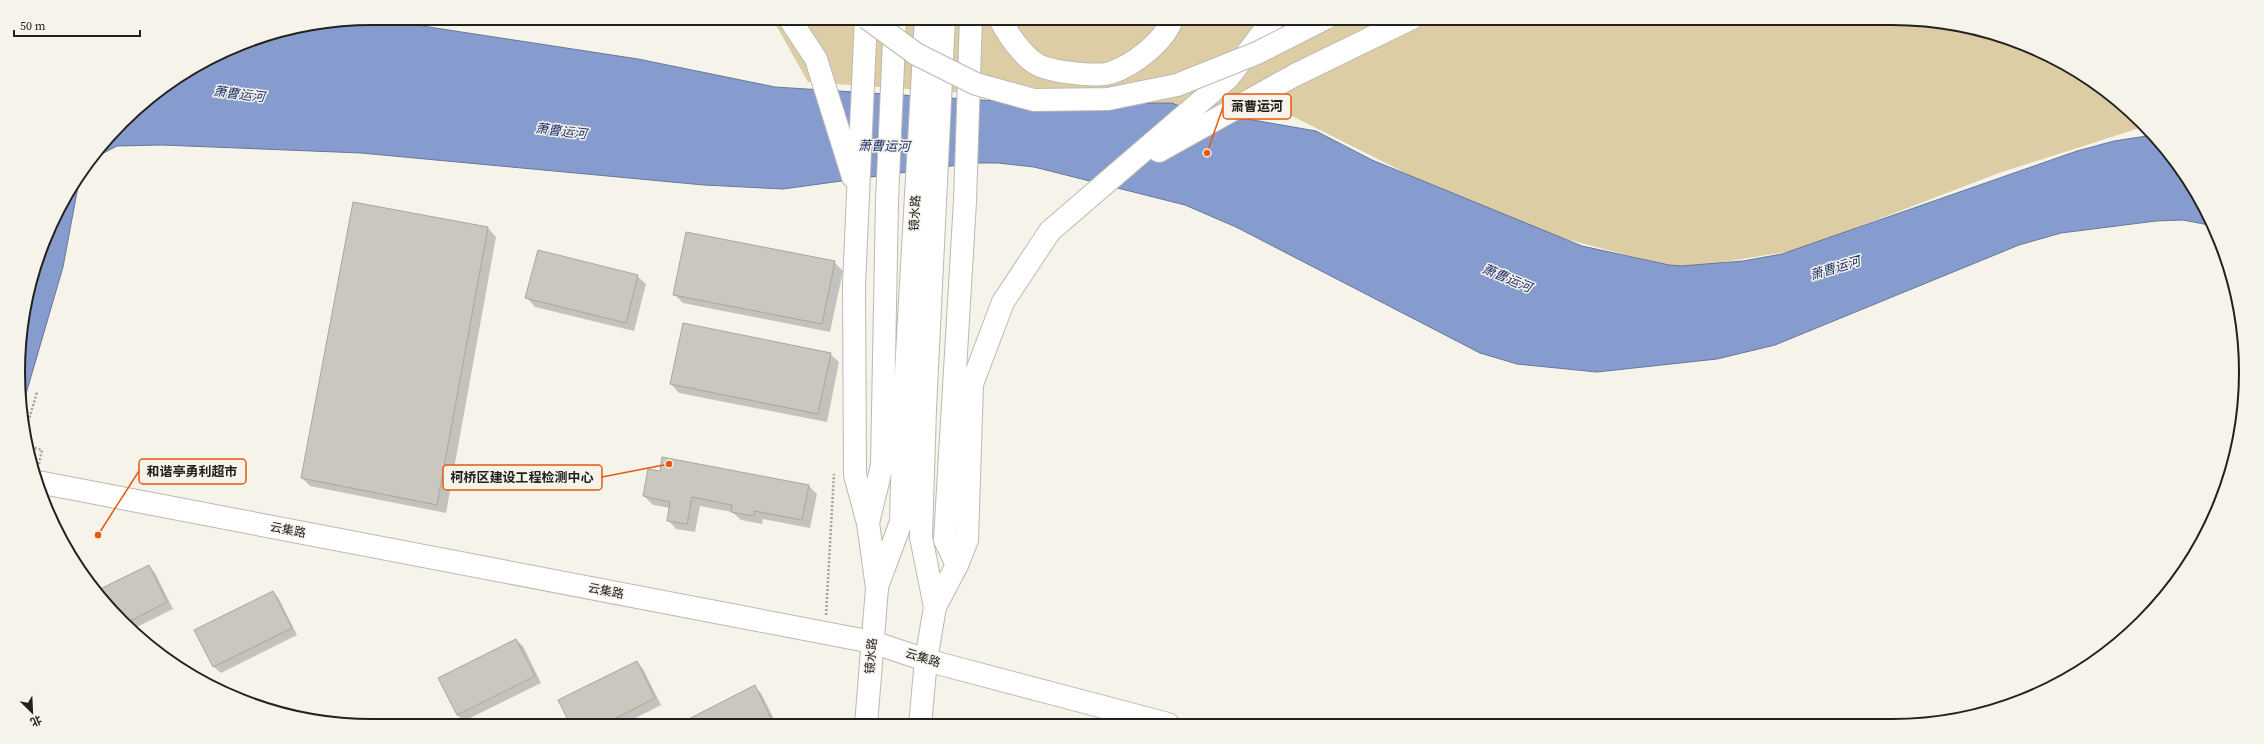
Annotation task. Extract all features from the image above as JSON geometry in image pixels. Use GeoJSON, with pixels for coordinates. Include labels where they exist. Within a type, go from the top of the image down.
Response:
{"type":"FeatureCollection","features":[{"type":"Feature","properties":{"kind":"main road"},"geometry":{"type":"LineString","coordinates":[[794,25],[816,59],[858,193]]}},
{"type":"Feature","properties":{"kind":"main road"},"geometry":{"type":"LineString","coordinates":[[867,25],[854,284],[855,474],[868,523],[877,588]]}},
{"type":"Feature","properties":{"kind":"main road"},"geometry":{"type":"LineString","coordinates":[[877,25],[916,54],[976,84],[1034,100],[1108,99],[1177,85],[1257,53],[1312,25]]}},
{"type":"Feature","properties":{"kind":"main road"},"geometry":{"type":"LineString","coordinates":[[868,523],[882,465],[887,201],[895,25]]}},
{"type":"Feature","properties":{"kind":"main road","name":"镜水路"},"geometry":{"type":"LineString","coordinates":[[915,408],[926,25]]}},
{"type":"Feature","properties":{"kind":"main road"},"geometry":{"type":"LineString","coordinates":[[877,588],[901,522],[915,408],[943,25]]}},
{"type":"Feature","properties":{"kind":"main road"},"geometry":{"type":"LineString","coordinates":[[957,565],[945,540],[965,201],[971,25]]}},
{"type":"Feature","properties":{"kind":"main road"},"geometry":{"type":"LineString","coordinates":[[1002,25],[1005,32],[1035,64],[1065,73],[1109,73],[1148,52],[1170,25]]}},
{"type":"Feature","properties":{"kind":"main road"},"geometry":{"type":"LineString","coordinates":[[921,719],[926,660],[935,607],[957,565],[967,540],[972,384],[1003,302],[1050,231],[1228,78],[1269,25]]}},
{"type":"Feature","properties":{"kind":"main road"},"geometry":{"type":"LineString","coordinates":[[1119,172],[1295,75],[1398,25]]}},
{"type":"Feature","properties":{"kind":"main road"},"geometry":{"type":"LineString","coordinates":[[915,408],[921,537],[935,607]]}},
{"type":"Feature","properties":{"kind":"main road","name":"云集路"},"geometry":{"type":"LineString","coordinates":[[41,477],[872,642],[926,660],[1149,719]]}},
{"type":"Feature","properties":{"kind":"main road","name":"镜水路"},"geometry":{"type":"LineString","coordinates":[[866,719],[877,588]]}},
{"type":"Feature","properties":{"kind":"path"},"geometry":{"type":"LineString","coordinates":[[29,421],[37,392]]}},
{"type":"Feature","properties":{"kind":"path"},"geometry":{"type":"LineString","coordinates":[[34,448],[42,450],[39,469]]}},
{"type":"Feature","properties":{"kind":"path"},"geometry":{"type":"LineString","coordinates":[[825,633],[835,466]]}},
{"type":"Feature","properties":{"kind":"shaded area"},"geometry":{"type":"Polygon","coordinates":[[[776,25],[1892,25],[1937,28],[1960,32],[2004,43],[2025,51],[2066,71],[2085,83],[2121,111],[2138,128],[1999,173],[1798,250],[1680,269],[1505,223],[1292,116],[808,82],[776,25]]]}},
{"type":"Feature","properties":{"kind":"water"},"geometry":{"type":"Polygon","coordinates":[[[372,25],[416,25],[638,59],[775,87],[1045,104],[1172,103],[1184,108],[1316,131],[1372,160],[1582,246],[1669,265],[1681,266],[1743,261],[1782,254],[2077,151],[2114,141],[2146,136],[2181,179],[2206,224],[2183,220],[2156,221],[2061,233],[2019,245],[1775,345],[1717,359],[1597,372],[1517,364],[1480,353],[1236,227],[1185,205],[1034,167],[998,163],[973,163],[783,189],[704,185],[361,153],[162,145],[117,146],[103,153],[111,143],[143,111],[179,83],[198,71],[239,51],[282,37],[327,28],[372,25]]]}},
{"type":"Feature","properties":{"kind":"water"},"geometry":{"type":"Polygon","coordinates":[[[78,187],[63,267],[26,394],[25,372],[28,327],[37,282],[51,239],[78,187]]]}},
{"type":"Feature","properties":{"kind":"building"},"geometry":{"type":"Polygon","coordinates":[[[353,202],[488,227],[437,505],[301,478],[353,202]]]}},
{"type":"Feature","properties":{"kind":"building"},"geometry":{"type":"Polygon","coordinates":[[[686,232],[835,261],[822,324],[673,295],[686,232]]]}},
{"type":"Feature","properties":{"kind":"building"},"geometry":{"type":"Polygon","coordinates":[[[538,250],[638,275],[626,323],[525,298],[538,250]]]}},
{"type":"Feature","properties":{"kind":"building"},"geometry":{"type":"Polygon","coordinates":[[[683,323],[831,353],[818,414],[670,384],[683,323]]]}},
{"type":"Feature","properties":{"kind":"building"},"geometry":{"type":"Polygon","coordinates":[[[662,457],[809,485],[802,520],[754,511],[754,516],[731,512],[732,505],[692,497],[687,524],[667,521],[670,502],[643,496],[648,469],[660,471],[662,457]]]}},
{"type":"Feature","properties":{"kind":"building"},"geometry":{"type":"Polygon","coordinates":[[[149,565],[167,602],[131,621],[111,601],[101,588],[149,565]]]}},
{"type":"Feature","properties":{"kind":"building"},"geometry":{"type":"Polygon","coordinates":[[[273,591],[292,628],[213,667],[194,630],[273,591]]]}},
{"type":"Feature","properties":{"kind":"building"},"geometry":{"type":"Polygon","coordinates":[[[516,639],[535,676],[457,715],[438,678],[516,639]]]}},
{"type":"Feature","properties":{"kind":"building"},"geometry":{"type":"Polygon","coordinates":[[[637,661],[655,698],[614,719],[568,719],[558,700],[637,661]]]}},
{"type":"Feature","properties":{"kind":"building"},"geometry":{"type":"Polygon","coordinates":[[[755,685],[771,719],[689,719],[755,685]]]}},
{"type":"Feature","properties":{"kind":"place","name":"萧曹运河"},"geometry":{"type":"Point","coordinates":[1207,153]}},
{"type":"Feature","properties":{"kind":"place","name":"柯桥区建设工程检测中心"},"geometry":{"type":"Point","coordinates":[669,464]}},
{"type":"Feature","properties":{"kind":"place","name":"和谐亭勇利超市"},"geometry":{"type":"Point","coordinates":[98,535]}}]}
